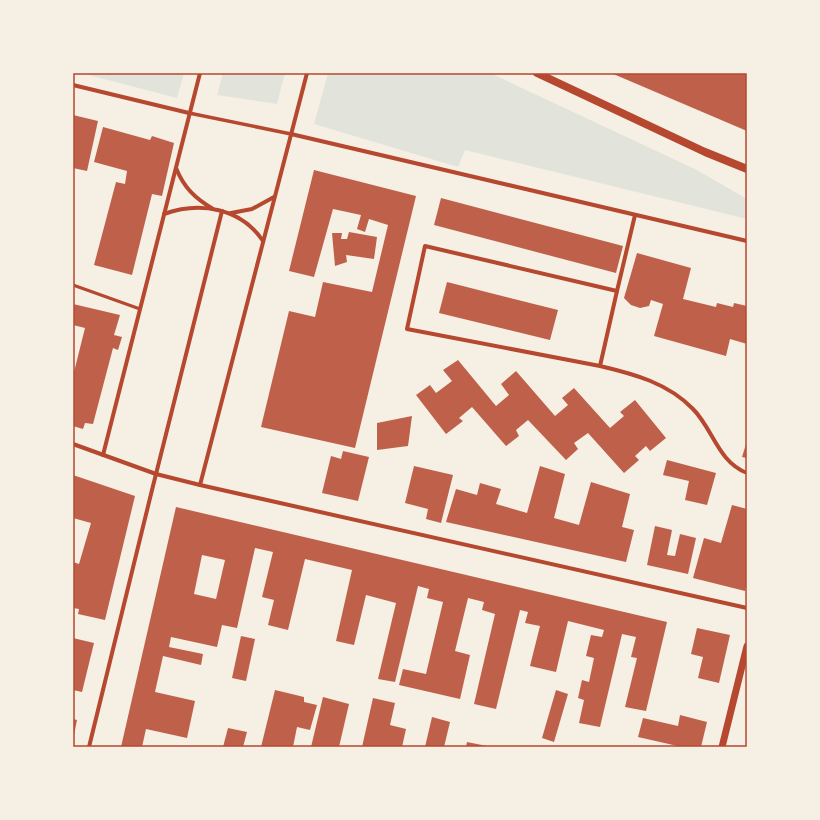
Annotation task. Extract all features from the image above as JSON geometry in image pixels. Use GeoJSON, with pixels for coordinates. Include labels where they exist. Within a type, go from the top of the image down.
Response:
{"type":"FeatureCollection","features":[{"type":"Feature","properties":{"kind":"main road"},"geometry":{"type":"LineString","coordinates":[[537,73],[705,152],[747,169]]}},
{"type":"Feature","properties":{"kind":"street"},"geometry":{"type":"LineString","coordinates":[[103,455],[200,73]]}},
{"type":"Feature","properties":{"kind":"street"},"geometry":{"type":"LineString","coordinates":[[200,485],[307,73]]}},
{"type":"Feature","properties":{"kind":"street"},"geometry":{"type":"LineString","coordinates":[[73,85],[189,113],[291,134],[747,241]]}},
{"type":"Feature","properties":{"kind":"street"},"geometry":{"type":"LineString","coordinates":[[176,167],[182,182],[190,193],[214,209]]}},
{"type":"Feature","properties":{"kind":"street"},"geometry":{"type":"LineString","coordinates":[[230,214],[252,209],[275,196]]}},
{"type":"Feature","properties":{"kind":"street"},"geometry":{"type":"LineString","coordinates":[[164,214],[187,208],[214,209],[222,211],[246,221],[255,229],[263,241]]}},
{"type":"Feature","properties":{"kind":"street"},"geometry":{"type":"LineString","coordinates":[[90,747],[222,211]]}},
{"type":"Feature","properties":{"kind":"street"},"geometry":{"type":"LineString","coordinates":[[600,366],[635,215]]}},
{"type":"Feature","properties":{"kind":"street"},"geometry":{"type":"LineString","coordinates":[[617,291],[425,246],[407,329],[600,366],[644,378],[677,394],[694,410],[730,463],[747,473]]}},
{"type":"Feature","properties":{"kind":"street"},"geometry":{"type":"LineString","coordinates":[[73,444],[156,474],[200,485],[747,608]]}},
{"type":"Feature","properties":{"kind":"street"},"geometry":{"type":"LineString","coordinates":[[722,747],[747,646]]}},
{"type":"Feature","properties":{"kind":"lane"},"geometry":{"type":"LineString","coordinates":[[73,285],[140,309]]}},
{"type":"Feature","properties":{"kind":"shaded area"},"geometry":{"type":"Polygon","coordinates":[[[81,73],[184,73],[177,98],[81,73]]]}},
{"type":"Feature","properties":{"kind":"shaded area"},"geometry":{"type":"Polygon","coordinates":[[[223,73],[285,73],[277,104],[217,95],[223,73]]]}},
{"type":"Feature","properties":{"kind":"shaded area"},"geometry":{"type":"Polygon","coordinates":[[[328,73],[490,73],[697,170],[747,199],[747,219],[465,150],[458,167],[314,124],[328,73]]]}},
{"type":"Feature","properties":{"kind":"building"},"geometry":{"type":"Polygon","coordinates":[[[611,73],[747,73],[747,131],[611,73]]]}},
{"type":"Feature","properties":{"kind":"building"},"geometry":{"type":"Polygon","coordinates":[[[73,115],[98,121],[87,171],[73,168],[73,115]]]}},
{"type":"Feature","properties":{"kind":"building"},"geometry":{"type":"Polygon","coordinates":[[[103,127],[150,140],[152,136],[174,143],[162,196],[152,194],[132,275],[94,265],[116,182],[125,184],[127,171],[94,162],[103,127]]]}},
{"type":"Feature","properties":{"kind":"building"},"geometry":{"type":"Polygon","coordinates":[[[314,170],[416,196],[355,448],[261,427],[289,311],[315,317],[323,282],[372,292],[388,225],[369,219],[365,232],[357,229],[361,215],[333,209],[314,277],[289,271],[314,170]]]}},
{"type":"Feature","properties":{"kind":"building"},"geometry":{"type":"Polygon","coordinates":[[[441,198],[623,246],[616,273],[434,225],[441,198]]]}},
{"type":"Feature","properties":{"kind":"building"},"geometry":{"type":"Polygon","coordinates":[[[349,232],[377,237],[374,259],[346,255],[347,262],[335,266],[332,233],[342,233],[341,239],[347,239],[349,232]]]}},
{"type":"Feature","properties":{"kind":"building"},"geometry":{"type":"Polygon","coordinates":[[[637,253],[691,268],[683,299],[716,307],[717,303],[733,307],[734,303],[747,306],[747,344],[730,339],[726,356],[654,336],[663,304],[651,300],[649,306],[640,308],[631,305],[624,298],[637,253]]]}},
{"type":"Feature","properties":{"kind":"building"},"geometry":{"type":"Polygon","coordinates":[[[447,282],[558,310],[550,340],[439,313],[447,282]]]}},
{"type":"Feature","properties":{"kind":"building"},"geometry":{"type":"Polygon","coordinates":[[[73,304],[120,315],[114,335],[122,337],[118,350],[113,348],[93,424],[85,423],[83,429],[73,426],[73,376],[85,328],[73,325],[73,304]]]}},
{"type":"Feature","properties":{"kind":"building"},"geometry":{"type":"Polygon","coordinates":[[[458,360],[496,406],[509,395],[501,384],[516,371],[555,416],[568,405],[562,398],[574,388],[610,428],[624,416],[620,412],[635,400],[666,438],[650,451],[646,446],[635,456],[639,460],[624,473],[588,433],[574,443],[578,449],[566,460],[528,420],[516,430],[519,436],[506,446],[472,407],[459,418],[463,421],[446,434],[416,395],[430,385],[436,393],[452,381],[443,370],[458,360]]]}},
{"type":"Feature","properties":{"kind":"building"},"geometry":{"type":"Polygon","coordinates":[[[412,416],[408,446],[377,450],[377,423],[412,416]]]}},
{"type":"Feature","properties":{"kind":"building"},"geometry":{"type":"Polygon","coordinates":[[[747,441],[747,458],[742,457],[747,441]]]}},
{"type":"Feature","properties":{"kind":"building"},"geometry":{"type":"Polygon","coordinates":[[[343,451],[369,457],[358,501],[322,493],[331,456],[341,459],[343,451]]]}},
{"type":"Feature","properties":{"kind":"building"},"geometry":{"type":"Polygon","coordinates":[[[667,460],[716,473],[707,505],[685,500],[689,481],[663,475],[667,460]]]}},
{"type":"Feature","properties":{"kind":"building"},"geometry":{"type":"Polygon","coordinates":[[[414,466],[453,475],[441,523],[426,519],[428,509],[405,503],[414,466]]]}},
{"type":"Feature","properties":{"kind":"building"},"geometry":{"type":"Polygon","coordinates":[[[540,466],[565,474],[554,518],[579,525],[591,482],[630,494],[622,527],[634,530],[626,562],[446,522],[456,489],[477,495],[480,483],[501,489],[496,504],[527,513],[540,466]]]}},
{"type":"Feature","properties":{"kind":"building"},"geometry":{"type":"Polygon","coordinates":[[[73,475],[135,496],[105,620],[78,614],[79,609],[73,608],[73,562],[79,564],[91,523],[73,518],[73,475]]]}},
{"type":"Feature","properties":{"kind":"building"},"geometry":{"type":"Polygon","coordinates":[[[732,505],[747,509],[747,581],[745,591],[693,578],[704,538],[721,543],[732,505]]]}},
{"type":"Feature","properties":{"kind":"building"},"geometry":{"type":"Polygon","coordinates":[[[176,507],[667,622],[646,711],[625,707],[637,658],[631,657],[636,637],[622,634],[600,727],[579,723],[584,700],[578,698],[582,680],[589,682],[594,658],[586,656],[591,635],[602,637],[604,630],[568,621],[556,672],[530,666],[540,626],[525,623],[528,612],[520,610],[496,709],[474,704],[495,614],[482,610],[484,602],[468,598],[455,651],[470,655],[460,699],[399,685],[403,669],[426,674],[443,602],[427,598],[429,589],[418,586],[395,682],[378,679],[396,603],[366,595],[354,645],[336,641],[352,570],[305,559],[288,630],[268,625],[274,600],[262,597],[273,552],[255,548],[237,628],[222,625],[217,647],[171,637],[169,647],[203,654],[201,665],[163,656],[155,692],[195,701],[187,738],[146,729],[142,747],[121,747],[176,507]],[[202,555],[194,594],[216,599],[225,560],[202,555]]]}},
{"type":"Feature","properties":{"kind":"building"},"geometry":{"type":"Polygon","coordinates":[[[655,526],[672,530],[667,555],[675,556],[680,534],[696,538],[688,574],[647,565],[655,526]]]}},
{"type":"Feature","properties":{"kind":"building"},"geometry":{"type":"Polygon","coordinates":[[[697,628],[730,635],[719,683],[698,678],[703,657],[691,654],[697,628]]]}},
{"type":"Feature","properties":{"kind":"building"},"geometry":{"type":"Polygon","coordinates":[[[241,636],[255,639],[246,681],[232,678],[241,636]]]}},
{"type":"Feature","properties":{"kind":"building"},"geometry":{"type":"Polygon","coordinates":[[[73,638],[94,643],[82,692],[73,690],[73,638]]]}},
{"type":"Feature","properties":{"kind":"building"},"geometry":{"type":"Polygon","coordinates":[[[275,690],[304,697],[304,702],[317,705],[310,730],[297,727],[293,747],[261,747],[275,690]]]}},
{"type":"Feature","properties":{"kind":"building"},"geometry":{"type":"Polygon","coordinates":[[[556,690],[568,694],[554,742],[542,738],[556,690]]]}},
{"type":"Feature","properties":{"kind":"building"},"geometry":{"type":"Polygon","coordinates":[[[323,697],[349,704],[339,747],[311,747],[323,697]]]}},
{"type":"Feature","properties":{"kind":"building"},"geometry":{"type":"Polygon","coordinates":[[[373,698],[395,703],[390,725],[406,729],[402,747],[362,747],[373,698]]]}},
{"type":"Feature","properties":{"kind":"building"},"geometry":{"type":"Polygon","coordinates":[[[680,715],[707,722],[701,747],[682,747],[638,737],[643,718],[678,726],[680,715]]]}},
{"type":"Feature","properties":{"kind":"building"},"geometry":{"type":"Polygon","coordinates":[[[432,717],[450,722],[444,747],[425,747],[432,717]]]}},
{"type":"Feature","properties":{"kind":"building"},"geometry":{"type":"Polygon","coordinates":[[[73,719],[77,720],[74,735],[73,735],[73,719]]]}},
{"type":"Feature","properties":{"kind":"building"},"geometry":{"type":"Polygon","coordinates":[[[228,728],[247,732],[243,747],[223,747],[228,728]]]}},
{"type":"Feature","properties":{"kind":"building"},"geometry":{"type":"Polygon","coordinates":[[[467,742],[487,746],[487,747],[466,747],[467,742]]]}}]}
